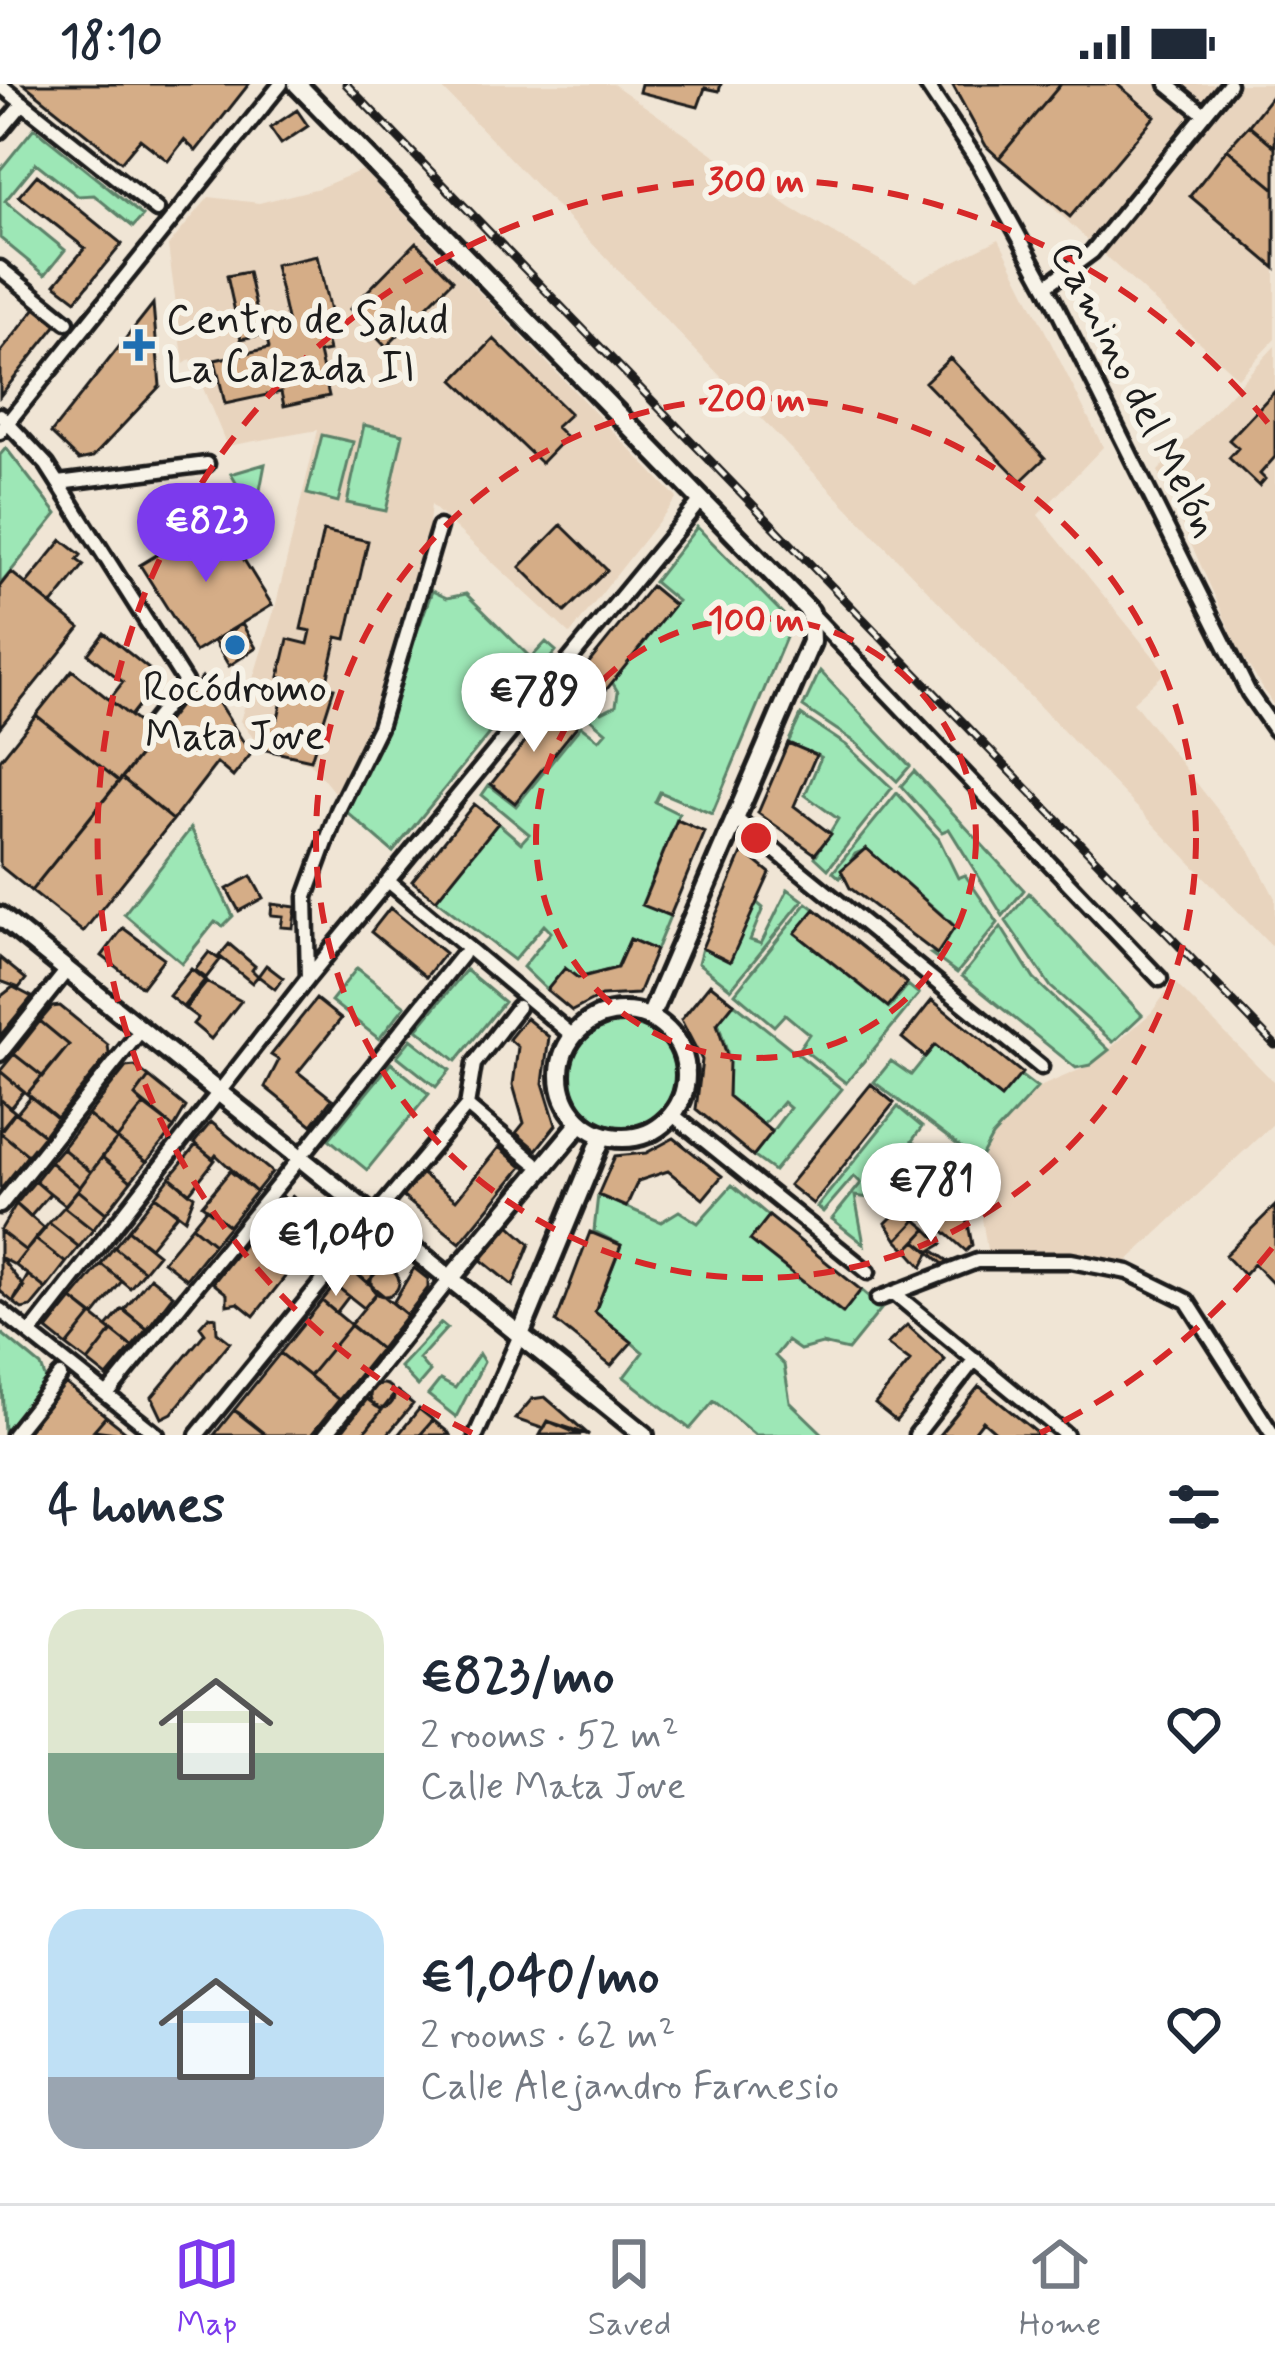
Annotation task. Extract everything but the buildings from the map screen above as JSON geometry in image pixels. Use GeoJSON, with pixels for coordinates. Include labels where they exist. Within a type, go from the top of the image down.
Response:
{"type":"FeatureCollection","features":[{"type":"Feature","properties":{"kind":"street"},"geometry":{"type":"LineString","coordinates":[[148,727],[185,682],[59,483],[3,423],[280,84]]}},
{"type":"Feature","properties":{"kind":"street"},"geometry":{"type":"LineString","coordinates":[[297,84],[1160,979]]}},
{"type":"Feature","properties":{"kind":"street","name":"Camino del Melón"},"geometry":{"type":"LineString","coordinates":[[926,84],[978,162],[1046,286],[1249,693],[1275,730]]}},
{"type":"Feature","properties":{"kind":"street"},"geometry":{"type":"LineString","coordinates":[[1167,84],[1204,114]]}},
{"type":"Feature","properties":{"kind":"street"},"geometry":{"type":"LineString","coordinates":[[1046,286],[1092,252],[1229,84]]}},
{"type":"Feature","properties":{"kind":"street"},"geometry":{"type":"LineString","coordinates":[[0,85],[157,210]]}},
{"type":"Feature","properties":{"kind":"street"},"geometry":{"type":"LineString","coordinates":[[0,131],[23,103]]}},
{"type":"Feature","properties":{"kind":"street"},"geometry":{"type":"LineString","coordinates":[[0,268],[68,322]]}},
{"type":"Feature","properties":{"kind":"street"},"geometry":{"type":"LineString","coordinates":[[59,483],[207,464]]}},
{"type":"Feature","properties":{"kind":"street"},"geometry":{"type":"LineString","coordinates":[[30,1334],[308,978],[701,500]]}},
{"type":"Feature","properties":{"kind":"street"},"geometry":{"type":"LineString","coordinates":[[308,978],[306,897],[338,810],[379,727],[439,526]]}},
{"type":"Feature","properties":{"kind":"street"},"geometry":{"type":"LineString","coordinates":[[650,1017],[812,642],[810,612]]}},
{"type":"Feature","properties":{"kind":"street"},"geometry":{"type":"LineString","coordinates":[[735,818],[1041,1067]]}},
{"type":"Feature","properties":{"kind":"street"},"geometry":{"type":"LineString","coordinates":[[388,881],[573,1036]]}},
{"type":"Feature","properties":{"kind":"street"},"geometry":{"type":"LineString","coordinates":[[0,916],[218,1092],[378,1213],[450,1280],[644,1435]]}},
{"type":"Feature","properties":{"kind":"street"},"geometry":{"type":"LineString","coordinates":[[107,1395],[462,955]]}},
{"type":"Feature","properties":{"kind":"street"},"geometry":{"type":"LineString","coordinates":[[0,1054],[67,970]]}},
{"type":"Feature","properties":{"kind":"street"},"geometry":{"type":"LineString","coordinates":[[197,1435],[466,1106],[474,1064],[518,1007]]}},
{"type":"Feature","properties":{"kind":"street"},"geometry":{"type":"LineString","coordinates":[[608,1013],[650,1017],[666,1028],[685,1060],[687,1080],[673,1115],[641,1136],[603,1135],[580,1123],[561,1090],[560,1071],[573,1036],[608,1013]]}},
{"type":"Feature","properties":{"kind":"street"},"geometry":{"type":"LineString","coordinates":[[0,1207],[141,1030]]}},
{"type":"Feature","properties":{"kind":"street"},"geometry":{"type":"LineString","coordinates":[[466,1106],[534,1162]]}},
{"type":"Feature","properties":{"kind":"street"},"geometry":{"type":"LineString","coordinates":[[673,1115],[868,1271]]}},
{"type":"Feature","properties":{"kind":"street"},"geometry":{"type":"LineString","coordinates":[[325,1435],[580,1123]]}},
{"type":"Feature","properties":{"kind":"street"},"geometry":{"type":"LineString","coordinates":[[476,1435],[603,1135]]}},
{"type":"Feature","properties":{"kind":"street"},"geometry":{"type":"LineString","coordinates":[[878,1299],[976,1262],[1071,1261],[1128,1272],[1187,1301],[1274,1435]]}},
{"type":"Feature","properties":{"kind":"street"},"geometry":{"type":"LineString","coordinates":[[893,1293],[1066,1435]]}},
{"type":"Feature","properties":{"kind":"street"},"geometry":{"type":"LineString","coordinates":[[0,1310],[157,1435]]}},
{"type":"Feature","properties":{"kind":"street"},"geometry":{"type":"LineString","coordinates":[[916,1435],[975,1359]]}},
{"type":"Feature","properties":{"kind":"street"},"geometry":{"type":"LineString","coordinates":[[13,1435],[60,1376]]}},
{"type":"Feature","properties":{"kind":"shaded area"},"geometry":{"type":"Polygon","coordinates":[[[438,84],[613,84],[791,208],[915,281],[999,239],[1103,447],[1038,515],[1166,672],[1133,702],[1250,851],[1275,898],[1275,950],[438,84]]]}},
{"type":"Feature","properties":{"kind":"shaded area"},"geometry":{"type":"Polygon","coordinates":[[[952,84],[1275,84],[1275,339],[1238,378],[986,146],[952,84]]]}},
{"type":"Feature","properties":{"kind":"shaded area"},"geometry":{"type":"Polygon","coordinates":[[[362,170],[677,498],[570,634],[431,505],[427,542],[373,726],[338,797],[310,763],[262,749],[240,721],[276,604],[318,430],[227,446],[191,359],[184,364],[168,246],[209,197],[259,203],[319,188],[362,170]]]}},
{"type":"Feature","properties":{"kind":"shaded area"},"geometry":{"type":"Polygon","coordinates":[[[1275,346],[1275,708],[1240,652],[1158,471],[1275,346]]]}},
{"type":"Feature","properties":{"kind":"shaded area"},"geometry":{"type":"Polygon","coordinates":[[[1174,982],[1275,1083],[1275,1122],[1124,1264],[988,1256],[977,1187],[987,1144],[1037,1088],[1091,1065],[1151,1013],[1174,982]]]}},
{"type":"Feature","properties":{"kind":"green space"},"geometry":{"type":"Polygon","coordinates":[[[34,128],[143,216],[133,227],[94,195],[78,196],[36,163],[5,201],[65,250],[45,275],[0,238],[0,170],[34,128]]]}},
{"type":"Feature","properties":{"kind":"green space"},"geometry":{"type":"Polygon","coordinates":[[[364,425],[403,434],[386,511],[347,503],[364,425]]]}},
{"type":"Feature","properties":{"kind":"green space"},"geometry":{"type":"Polygon","coordinates":[[[322,435],[353,442],[338,502],[307,494],[322,435]]]}},
{"type":"Feature","properties":{"kind":"green space"},"geometry":{"type":"Polygon","coordinates":[[[6,448],[57,514],[0,585],[0,455],[6,448]]]}},
{"type":"Feature","properties":{"kind":"green space"},"geometry":{"type":"Polygon","coordinates":[[[265,464],[255,516],[231,474],[265,464]]]}},
{"type":"Feature","properties":{"kind":"green space"},"geometry":{"type":"Polygon","coordinates":[[[697,527],[792,623],[712,814],[660,792],[655,802],[679,814],[642,904],[670,916],[656,950],[630,939],[617,968],[578,978],[565,968],[547,990],[523,967],[551,932],[544,925],[514,960],[436,900],[498,823],[521,843],[529,834],[482,795],[489,785],[516,806],[581,726],[599,740],[606,732],[563,695],[569,687],[602,712],[616,705],[618,692],[612,682],[677,601],[654,582],[697,527]]]}},
{"type":"Feature","properties":{"kind":"green space"},"geometry":{"type":"Polygon","coordinates":[[[432,591],[447,598],[466,594],[531,658],[546,642],[556,651],[393,852],[342,808],[381,731],[432,591]]]}},
{"type":"Feature","properties":{"kind":"green space"},"geometry":{"type":"Polygon","coordinates":[[[820,671],[910,766],[897,781],[855,742],[803,707],[820,671]]]}},
{"type":"Feature","properties":{"kind":"green space"},"geometry":{"type":"Polygon","coordinates":[[[801,715],[846,745],[892,788],[828,869],[815,857],[838,819],[805,795],[821,757],[788,743],[801,715]]]}},
{"type":"Feature","properties":{"kind":"green space"},"geometry":{"type":"Polygon","coordinates":[[[914,771],[1024,890],[1003,916],[949,829],[942,832],[901,786],[914,771]]]}},
{"type":"Feature","properties":{"kind":"green space"},"geometry":{"type":"Polygon","coordinates":[[[897,793],[939,839],[958,878],[965,875],[998,923],[957,973],[931,954],[937,953],[955,926],[867,849],[855,854],[840,878],[833,872],[897,793]]]}},
{"type":"Feature","properties":{"kind":"green space"},"geometry":{"type":"Polygon","coordinates":[[[191,828],[233,916],[223,926],[215,922],[182,963],[124,914],[191,828]]]}},
{"type":"Feature","properties":{"kind":"green space"},"geometry":{"type":"Polygon","coordinates":[[[788,889],[803,900],[731,989],[698,963],[702,948],[731,959],[755,901],[763,908],[750,940],[761,944],[788,889]]]}},
{"type":"Feature","properties":{"kind":"green space"},"geometry":{"type":"Polygon","coordinates":[[[1029,893],[1142,1015],[1113,1042],[1051,987],[1006,921],[1029,893]]]}},
{"type":"Feature","properties":{"kind":"green space"},"geometry":{"type":"Polygon","coordinates":[[[807,903],[815,909],[796,934],[889,1008],[908,985],[919,994],[846,1083],[800,1047],[809,1034],[785,1014],[774,1026],[735,993],[807,903]]]}},
{"type":"Feature","properties":{"kind":"green space"},"geometry":{"type":"Polygon","coordinates":[[[1001,927],[1034,979],[1109,1050],[1090,1065],[1076,1068],[962,976],[1001,927]]]}},
{"type":"Feature","properties":{"kind":"green space"},"geometry":{"type":"Polygon","coordinates":[[[357,968],[405,1006],[379,1039],[331,1001],[357,968]]]}},
{"type":"Feature","properties":{"kind":"green space"},"geometry":{"type":"Polygon","coordinates":[[[466,970],[504,1002],[456,1061],[417,1029],[466,970]]]}},
{"type":"Feature","properties":{"kind":"green space"},"geometry":{"type":"Polygon","coordinates":[[[734,1003],[842,1089],[774,1171],[753,1156],[790,1108],[783,1102],[763,1125],[728,1097],[727,1052],[718,1022],[734,1003]]]}},
{"type":"Feature","properties":{"kind":"green space"},"geometry":{"type":"Polygon","coordinates":[[[623,1023],[643,1027],[660,1038],[671,1055],[675,1075],[671,1095],[660,1112],[643,1123],[623,1127],[603,1123],[586,1112],[575,1095],[571,1075],[575,1055],[586,1038],[603,1027],[623,1023]]]}},
{"type":"Feature","properties":{"kind":"green space"},"geometry":{"type":"Polygon","coordinates":[[[411,1039],[450,1070],[436,1087],[397,1056],[411,1039]]]}},
{"type":"Feature","properties":{"kind":"green space"},"geometry":{"type":"Polygon","coordinates":[[[935,1045],[1001,1098],[1020,1075],[1037,1088],[992,1137],[979,1161],[874,1082],[891,1061],[911,1075],[935,1045]]]}},
{"type":"Feature","properties":{"kind":"green space"},"geometry":{"type":"Polygon","coordinates":[[[391,1063],[429,1094],[367,1170],[329,1139],[391,1063]]]}},
{"type":"Feature","properties":{"kind":"green space"},"geometry":{"type":"Polygon","coordinates":[[[898,1107],[922,1127],[912,1141],[936,1160],[947,1148],[969,1165],[966,1213],[930,1188],[904,1219],[887,1206],[891,1201],[855,1196],[864,1244],[832,1219],[861,1183],[854,1176],[823,1212],[817,1207],[898,1107]]]}},
{"type":"Feature","properties":{"kind":"green space"},"geometry":{"type":"Polygon","coordinates":[[[732,1185],[769,1216],[751,1241],[842,1313],[861,1290],[882,1308],[848,1350],[822,1344],[800,1350],[787,1341],[775,1356],[784,1365],[790,1402],[824,1435],[755,1435],[714,1401],[690,1429],[624,1377],[643,1352],[595,1312],[621,1245],[594,1231],[598,1195],[661,1222],[679,1211],[698,1223],[732,1185]]]}},
{"type":"Feature","properties":{"kind":"green space"},"geometry":{"type":"Polygon","coordinates":[[[441,1323],[447,1328],[419,1359],[430,1372],[418,1386],[400,1367],[441,1323]]]}},
{"type":"Feature","properties":{"kind":"green space"},"geometry":{"type":"Polygon","coordinates":[[[0,1332],[41,1366],[47,1383],[4,1433],[0,1332]]]}},
{"type":"Feature","properties":{"kind":"green space"},"geometry":{"type":"Polygon","coordinates":[[[479,1354],[484,1362],[456,1417],[428,1395],[440,1380],[455,1388],[479,1354]]]}},
{"type":"Feature","properties":{"kind":"railway"},"geometry":{"type":"LineString","coordinates":[[346,84],[1275,1045]]}},
{"type":"Feature","properties":{"kind":"place","name":"Centro de Salud La Calzada II"},"geometry":{"type":"Point","coordinates":[139,345]}},
{"type":"Feature","properties":{"kind":"place","name":"Rocódromo Mata Jove"},"geometry":{"type":"Point","coordinates":[235,645]}}]}
